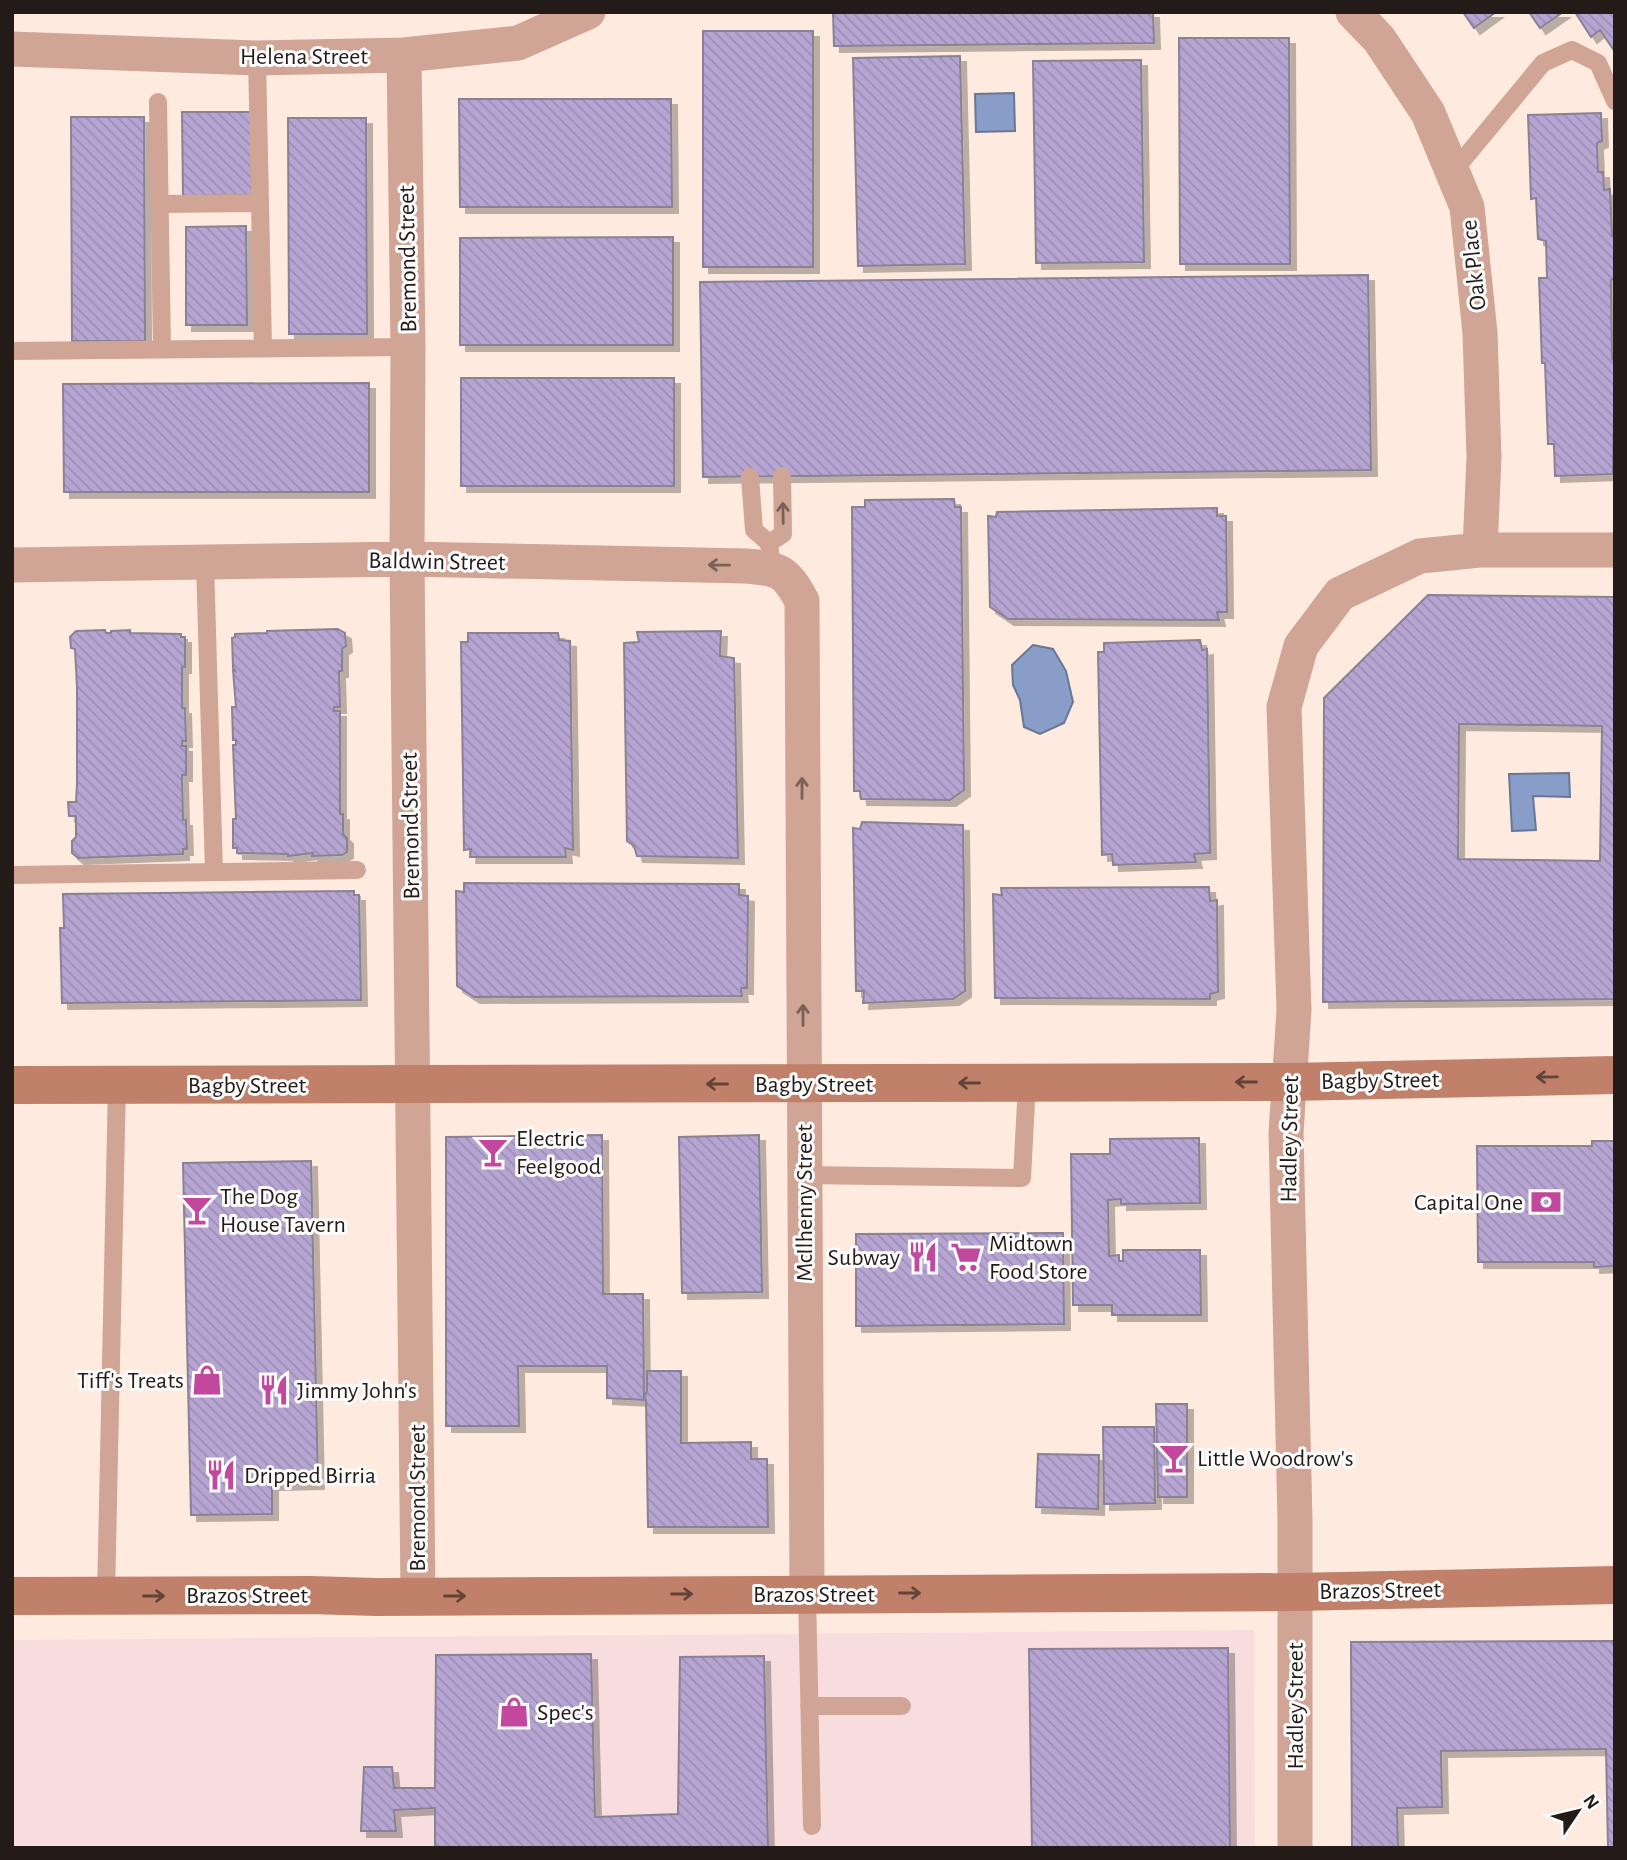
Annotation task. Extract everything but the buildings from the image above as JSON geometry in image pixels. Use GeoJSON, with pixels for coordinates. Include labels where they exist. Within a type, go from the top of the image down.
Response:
{"type":"FeatureCollection","features":[{"type":"Feature","properties":{"kind":"main road","name":"Bagby Street"},"geometry":{"type":"LineString","coordinates":[[12,1085],[1289,1082],[1615,1075]]}},
{"type":"Feature","properties":{"kind":"main road","name":"Brazos Street"},"geometry":{"type":"LineString","coordinates":[[12,1596],[1295,1592],[1615,1585]]}},
{"type":"Feature","properties":{"kind":"street","name":"Helena Street"},"geometry":{"type":"LineString","coordinates":[[12,49],[257,58],[404,55],[518,43],[588,12]]}},
{"type":"Feature","properties":{"kind":"street","name":"Oak Place"},"geometry":{"type":"LineString","coordinates":[[1353,12],[1379,39],[1428,113],[1467,207],[1480,333],[1484,457],[1480,550]]}},
{"type":"Feature","properties":{"kind":"street","name":"Bremond Street"},"geometry":{"type":"LineString","coordinates":[[404,55],[418,1596]]}},
{"type":"Feature","properties":{"kind":"street"},"geometry":{"type":"LineString","coordinates":[[1480,550],[1615,550]]}},
{"type":"Feature","properties":{"kind":"street","name":"Hadley Street"},"geometry":{"type":"LineString","coordinates":[[1295,1848],[1295,1592],[1286,1133],[1294,1010],[1284,707],[1301,646],[1340,594],[1420,556],[1480,550]]}},
{"type":"Feature","properties":{"kind":"street","name":"Baldwin Street"},"geometry":{"type":"LineString","coordinates":[[12,565],[407,559],[746,566],[770,556]]}},
{"type":"Feature","properties":{"kind":"street","name":"McIlhenny Street"},"geometry":{"type":"LineString","coordinates":[[770,556],[789,578],[802,601],[807,1594]]}},
{"type":"Feature","properties":{"kind":"lane"},"geometry":{"type":"LineString","coordinates":[[1452,173],[1543,63],[1572,50],[1598,63],[1615,101]]}},
{"type":"Feature","properties":{"kind":"lane"},"geometry":{"type":"LineString","coordinates":[[257,58],[263,348]]}},
{"type":"Feature","properties":{"kind":"lane"},"geometry":{"type":"LineString","coordinates":[[158,102],[163,349]]}},
{"type":"Feature","properties":{"kind":"lane"},"geometry":{"type":"LineString","coordinates":[[160,204],[260,203]]}},
{"type":"Feature","properties":{"kind":"lane"},"geometry":{"type":"LineString","coordinates":[[12,351],[408,347]]}},
{"type":"Feature","properties":{"kind":"lane"},"geometry":{"type":"LineString","coordinates":[[750,477],[754,530],[770,556],[783,534],[782,476]]}},
{"type":"Feature","properties":{"kind":"lane"},"geometry":{"type":"LineString","coordinates":[[205,562],[214,872]]}},
{"type":"Feature","properties":{"kind":"lane"},"geometry":{"type":"LineString","coordinates":[[12,875],[357,870]]}},
{"type":"Feature","properties":{"kind":"lane"},"geometry":{"type":"LineString","coordinates":[[804,1175],[1022,1178],[1027,1083]]}},
{"type":"Feature","properties":{"kind":"lane"},"geometry":{"type":"LineString","coordinates":[[106,1596],[117,1084]]}},
{"type":"Feature","properties":{"kind":"lane"},"geometry":{"type":"LineString","coordinates":[[807,1594],[812,1826]]}},
{"type":"Feature","properties":{"kind":"lane"},"geometry":{"type":"LineString","coordinates":[[809,1706],[902,1706]]}},
{"type":"Feature","properties":{"kind":"shaded area"},"geometry":{"type":"Polygon","coordinates":[[[1254,1630],[1255,1848],[12,1848],[12,1640],[1254,1630]]]}},
{"type":"Feature","properties":{"kind":"water"},"geometry":{"type":"Polygon","coordinates":[[[1014,93],[1015,131],[976,132],[975,94],[1014,93]]]}},
{"type":"Feature","properties":{"kind":"water"},"geometry":{"type":"Polygon","coordinates":[[[1033,645],[1053,649],[1066,671],[1073,702],[1064,723],[1040,734],[1024,727],[1020,700],[1013,685],[1012,665],[1033,645]]]}},
{"type":"Feature","properties":{"kind":"water"},"geometry":{"type":"Polygon","coordinates":[[[1569,773],[1570,797],[1533,796],[1536,830],[1512,831],[1509,774],[1569,773]]]}},
{"type":"Feature","properties":{"kind":"place","name":"Electric Feelgood"},"geometry":{"type":"Point","coordinates":[493,1152]}},
{"type":"Feature","properties":{"kind":"place","name":"Capital One"},"geometry":{"type":"Point","coordinates":[1546,1202]}},
{"type":"Feature","properties":{"kind":"place","name":"The Dog House Tavern"},"geometry":{"type":"Point","coordinates":[197,1210]}},
{"type":"Feature","properties":{"kind":"place","name":"Subway"},"geometry":{"type":"Point","coordinates":[923,1257]}},
{"type":"Feature","properties":{"kind":"place","name":"Midtown Food Store"},"geometry":{"type":"Point","coordinates":[966,1257]}},
{"type":"Feature","properties":{"kind":"place","name":"Tiff's Treats"},"geometry":{"type":"Point","coordinates":[207,1380]}},
{"type":"Feature","properties":{"kind":"place","name":"Jimmy John's"},"geometry":{"type":"Point","coordinates":[274,1390]}},
{"type":"Feature","properties":{"kind":"place","name":"Little Woodrow's"},"geometry":{"type":"Point","coordinates":[1174,1458]}},
{"type":"Feature","properties":{"kind":"place","name":"Dripped Birria"},"geometry":{"type":"Point","coordinates":[221,1475]}},
{"type":"Feature","properties":{"kind":"place","name":"Spec's"},"geometry":{"type":"Point","coordinates":[514,1712]}}]}
